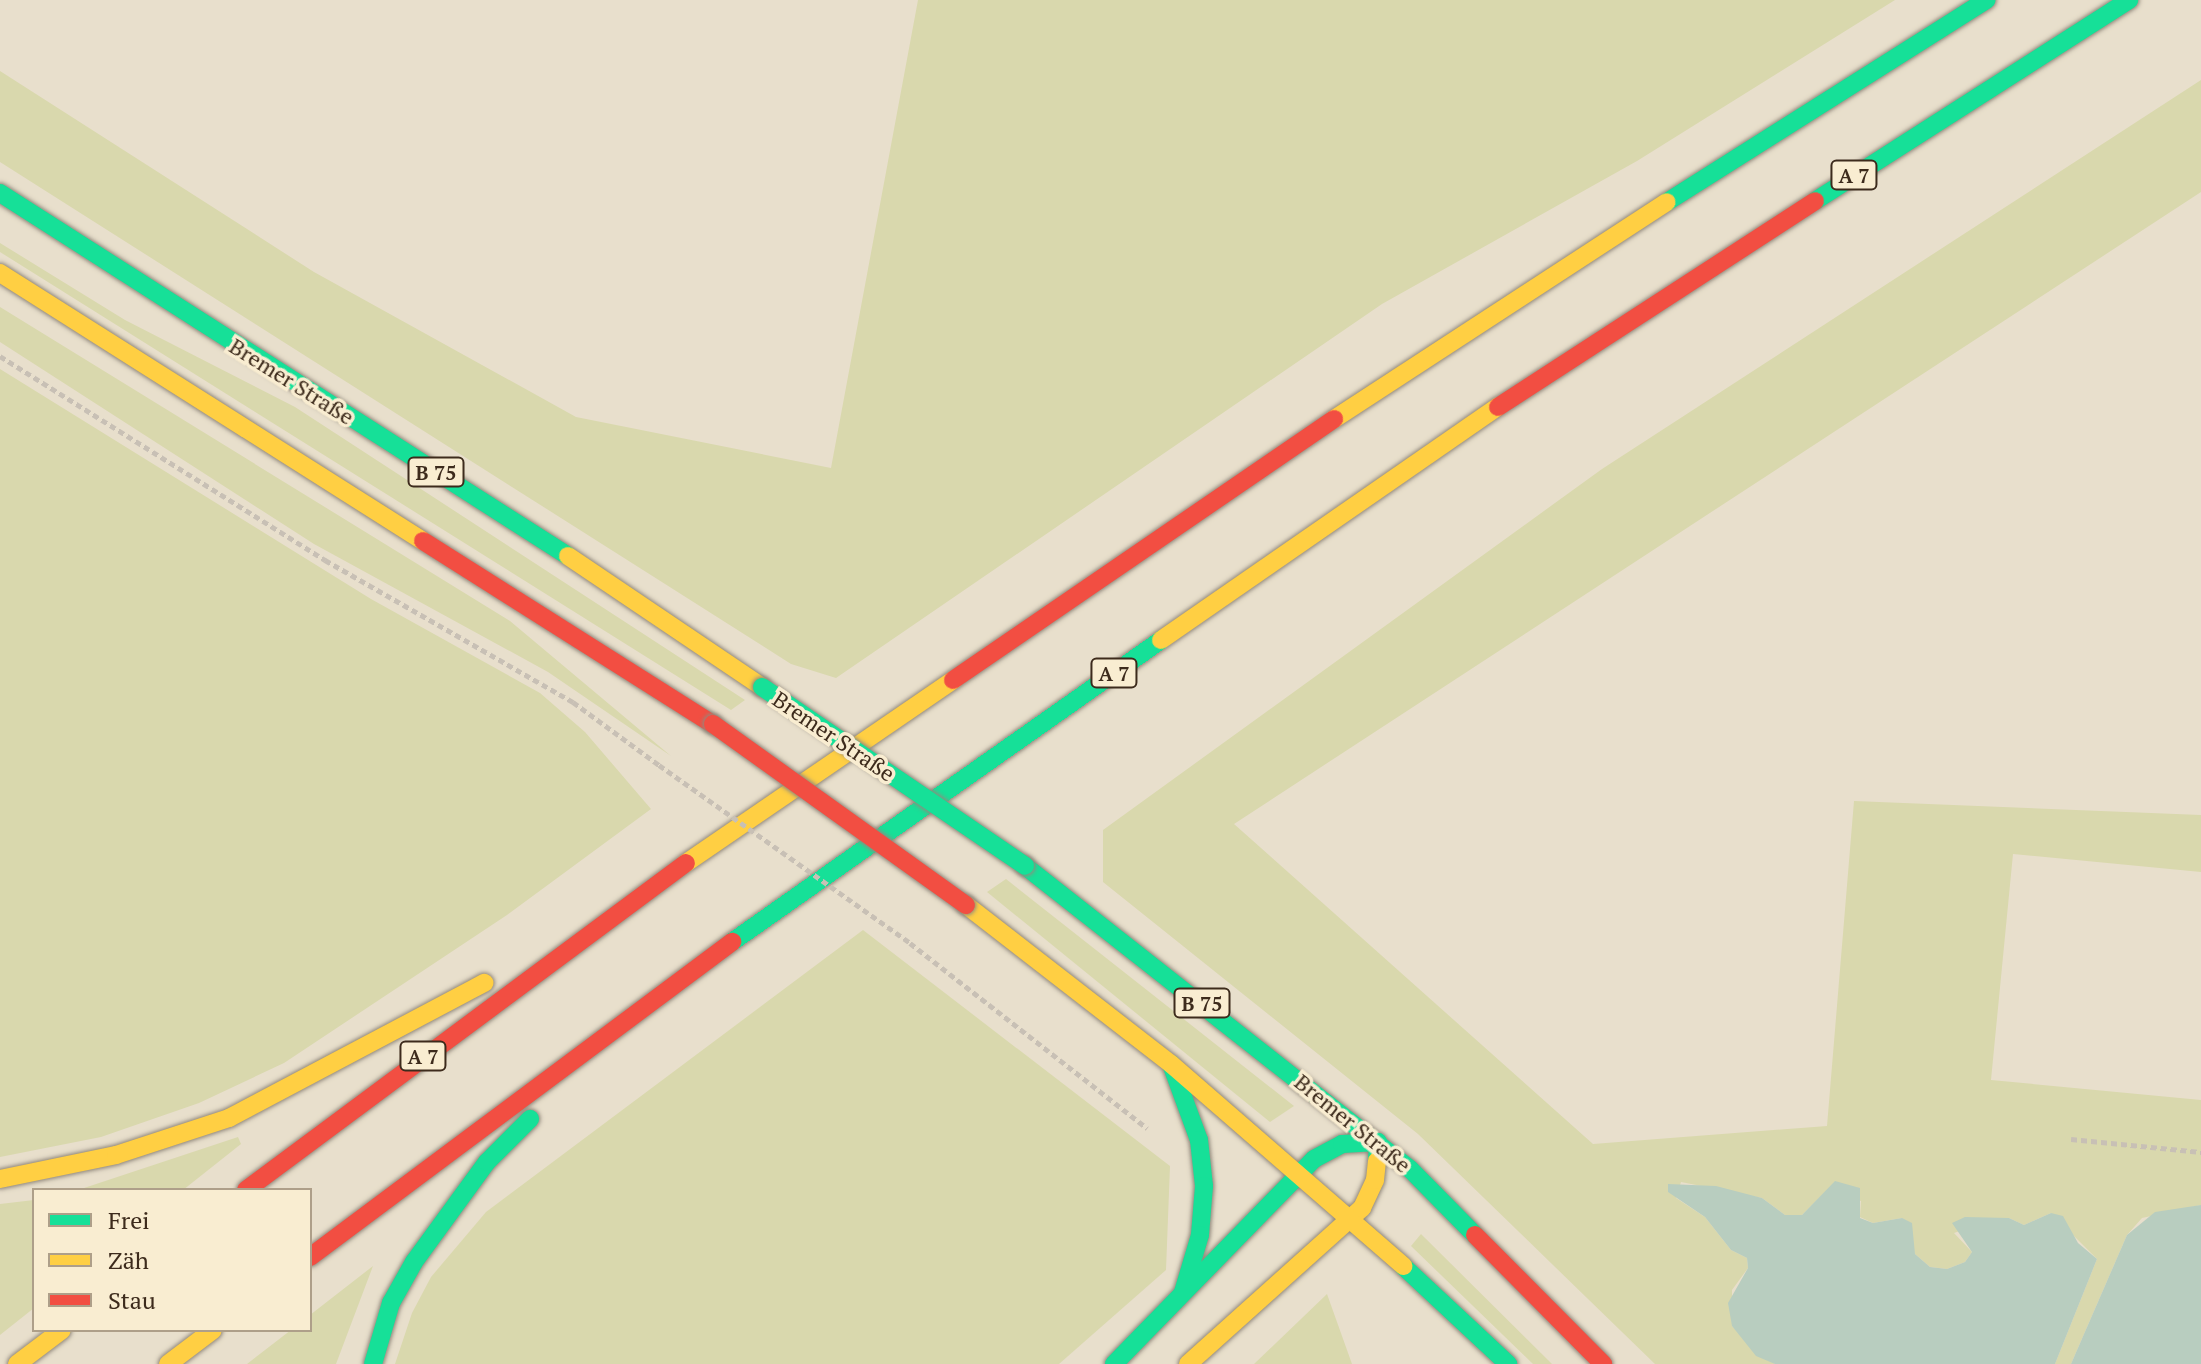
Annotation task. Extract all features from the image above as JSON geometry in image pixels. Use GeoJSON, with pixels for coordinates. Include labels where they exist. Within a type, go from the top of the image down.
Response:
{"type":"FeatureCollection","features":[{"type":"Feature","properties":{"kind":"main road","name":"A 7"},"geometry":{"type":"LineString","coordinates":[[249,1188],[599,923],[1454,337],[1987,0]]}},
{"type":"Feature","properties":{"kind":"main road","name":"A 7"},"geometry":{"type":"LineString","coordinates":[[312,1255],[651,999],[1580,351],[2129,0]]}},
{"type":"Feature","properties":{"kind":"main road","name":"Bremer Straße"},"geometry":{"type":"LineString","coordinates":[[0,193],[637,600],[1025,866],[1378,1142],[1448,1205],[1603,1364]]}},
{"type":"Feature","properties":{"kind":"main road","name":"B 75"},"geometry":{"type":"LineString","coordinates":[[0,273],[713,724],[966,905],[1171,1064],[1352,1219],[1508,1364]]}},
{"type":"Feature","properties":{"kind":"main road"},"geometry":{"type":"LineString","coordinates":[[0,1179],[116,1155],[229,1118],[599,923]]}},
{"type":"Feature","properties":{"kind":"main road"},"geometry":{"type":"LineString","coordinates":[[373,1364],[391,1303],[447,1213],[487,1162],[651,999]]}},
{"type":"Feature","properties":{"kind":"main road"},"geometry":{"type":"LineString","coordinates":[[1171,1064],[1199,1140],[1204,1186],[1200,1235],[1180,1302]]}},
{"type":"Feature","properties":{"kind":"main road"},"geometry":{"type":"LineString","coordinates":[[1114,1364],[1180,1302],[1299,1174],[1334,1146],[1378,1142],[1371,1191],[1352,1219],[1188,1364]]}},
{"type":"Feature","properties":{"kind":"main road"},"geometry":{"type":"LineString","coordinates":[[17,1364],[59,1332]]}},
{"type":"Feature","properties":{"kind":"main road"},"geometry":{"type":"LineString","coordinates":[[168,1364],[210,1332]]}},
{"type":"Feature","properties":{"kind":"path"},"geometry":{"type":"LineString","coordinates":[[0,356],[325,560],[573,702],[910,943],[1152,1131]]}},
{"type":"Feature","properties":{"kind":"path"},"geometry":{"type":"LineString","coordinates":[[2071,1139],[2201,1152]]}},
{"type":"Feature","properties":{"kind":"green space"},"geometry":{"type":"Polygon","coordinates":[[[918,0],[1895,0],[1637,161],[1382,304],[836,678],[791,664],[0,162],[0,71],[314,272],[576,417],[831,468],[918,0]]]}},
{"type":"Feature","properties":{"kind":"green space"},"geometry":{"type":"Polygon","coordinates":[[[2201,80],[2201,192],[1234,824],[1593,1144],[1827,1126],[1854,801],[2201,815],[2201,872],[2013,854],[1991,1080],[2201,1100],[2201,1205],[2142,1218],[2127,1235],[2071,1364],[2055,1364],[2097,1259],[2051,1213],[2024,1225],[2009,1218],[1994,1219],[1954,1233],[1972,1252],[1965,1262],[1947,1269],[1930,1267],[1915,1254],[1902,1218],[1873,1223],[1860,1217],[1861,1201],[1825,1192],[1802,1215],[1785,1215],[1762,1198],[1681,1182],[1676,1198],[1705,1217],[1731,1250],[1747,1258],[1748,1268],[1732,1290],[1732,1326],[1775,1364],[1655,1364],[1418,1134],[1103,882],[1103,830],[1602,469],[2201,80]]]}},
{"type":"Feature","properties":{"kind":"green space"},"geometry":{"type":"Polygon","coordinates":[[[0,243],[125,320],[295,407],[745,700],[731,710],[0,252],[0,243]]]}},
{"type":"Feature","properties":{"kind":"green space"},"geometry":{"type":"Polygon","coordinates":[[[0,307],[510,621],[671,756],[548,672],[314,544],[0,342],[0,307]]]}},
{"type":"Feature","properties":{"kind":"green space"},"geometry":{"type":"Polygon","coordinates":[[[0,369],[371,599],[540,693],[585,732],[651,809],[507,915],[284,1063],[199,1103],[101,1137],[0,1157],[0,369]]]}},
{"type":"Feature","properties":{"kind":"green space"},"geometry":{"type":"Polygon","coordinates":[[[1006,879],[1294,1106],[1270,1122],[987,892],[1006,879]]]}},
{"type":"Feature","properties":{"kind":"green space"},"geometry":{"type":"Polygon","coordinates":[[[863,930],[1170,1166],[1166,1270],[1059,1364],[395,1364],[412,1313],[431,1277],[486,1212],[863,930]]]}},
{"type":"Feature","properties":{"kind":"green space"},"geometry":{"type":"Polygon","coordinates":[[[238,1137],[241,1144],[186,1188],[84,1188],[238,1137]]]}},
{"type":"Feature","properties":{"kind":"green space"},"geometry":{"type":"Polygon","coordinates":[[[32,1200],[32,1310],[0,1335],[0,1204],[32,1200]]]}},
{"type":"Feature","properties":{"kind":"green space"},"geometry":{"type":"Polygon","coordinates":[[[1421,1234],[1552,1364],[1533,1364],[1411,1246],[1421,1234]]]}},
{"type":"Feature","properties":{"kind":"green space"},"geometry":{"type":"Polygon","coordinates":[[[373,1266],[336,1364],[247,1364],[288,1332],[312,1332],[312,1313],[373,1266]]]}},
{"type":"Feature","properties":{"kind":"green space"},"geometry":{"type":"Polygon","coordinates":[[[1327,1294],[1352,1364],[1254,1364],[1327,1294]]]}},
{"type":"Feature","properties":{"kind":"shaded area"},"geometry":{"type":"Polygon","coordinates":[[[1835,1181],[1860,1188],[1860,1218],[1873,1223],[1902,1218],[1912,1223],[1915,1254],[1930,1267],[1947,1269],[1965,1262],[1972,1252],[1952,1223],[1965,1217],[2009,1218],[2024,1225],[2051,1213],[2063,1216],[2078,1243],[2097,1259],[2055,1364],[1775,1364],[1756,1356],[1732,1326],[1728,1303],[1748,1268],[1747,1258],[1731,1250],[1705,1217],[1668,1192],[1668,1184],[1716,1186],[1762,1198],[1785,1215],[1802,1215],[1835,1181]]]}},
{"type":"Feature","properties":{"kind":"shaded area"},"geometry":{"type":"Polygon","coordinates":[[[2201,1205],[2201,1364],[2071,1364],[2127,1235],[2155,1212],[2201,1205]]]}},
{"type":"Feature","properties":{"kind":"traffic: fast"},"geometry":{"type":"LineString","coordinates":[[1667,202],[1987,0]]}},
{"type":"Feature","properties":{"kind":"traffic: fast"},"geometry":{"type":"LineString","coordinates":[[1815,201],[2129,0]]}},
{"type":"Feature","properties":{"kind":"traffic: fast"},"geometry":{"type":"LineString","coordinates":[[0,193],[568,556]]}},
{"type":"Feature","properties":{"kind":"traffic: fast"},"geometry":{"type":"LineString","coordinates":[[732,942],[1161,640]]}},
{"type":"Feature","properties":{"kind":"traffic: fast"},"geometry":{"type":"LineString","coordinates":[[762,687],[1025,866]]}},
{"type":"Feature","properties":{"kind":"traffic: fast"},"geometry":{"type":"LineString","coordinates":[[1025,866],[1410,1169],[1475,1235]]}},
{"type":"Feature","properties":{"kind":"traffic: fast"},"geometry":{"type":"LineString","coordinates":[[1171,1064],[1199,1140],[1204,1186],[1200,1235],[1183,1292]]}},
{"type":"Feature","properties":{"kind":"traffic: fast"},"geometry":{"type":"LineString","coordinates":[[373,1364],[391,1303],[414,1262],[487,1162],[530,1119]]}},
{"type":"Feature","properties":{"kind":"traffic: fast"},"geometry":{"type":"LineString","coordinates":[[1114,1364],[1314,1159],[1342,1144],[1378,1142],[1377,1161]]}},
{"type":"Feature","properties":{"kind":"traffic: fast"},"geometry":{"type":"LineString","coordinates":[[1403,1266],[1508,1364]]}},
{"type":"Feature","properties":{"kind":"traffic: slow"},"geometry":{"type":"LineString","coordinates":[[1334,419],[1667,202]]}},
{"type":"Feature","properties":{"kind":"traffic: slow"},"geometry":{"type":"LineString","coordinates":[[0,273],[423,541]]}},
{"type":"Feature","properties":{"kind":"traffic: slow"},"geometry":{"type":"LineString","coordinates":[[1161,640],[1498,407]]}},
{"type":"Feature","properties":{"kind":"traffic: slow"},"geometry":{"type":"LineString","coordinates":[[568,556],[762,687]]}},
{"type":"Feature","properties":{"kind":"traffic: slow"},"geometry":{"type":"LineString","coordinates":[[686,863],[953,680]]}},
{"type":"Feature","properties":{"kind":"traffic: slow"},"geometry":{"type":"LineString","coordinates":[[966,905],[1171,1064],[1403,1266]]}},
{"type":"Feature","properties":{"kind":"traffic: slow"},"geometry":{"type":"LineString","coordinates":[[0,1179],[116,1155],[229,1118],[484,983]]}},
{"type":"Feature","properties":{"kind":"traffic: slow"},"geometry":{"type":"LineString","coordinates":[[1188,1364],[1362,1208],[1375,1180],[1377,1161]]}},
{"type":"Feature","properties":{"kind":"traffic: slow"},"geometry":{"type":"LineString","coordinates":[[17,1364],[59,1332]]}},
{"type":"Feature","properties":{"kind":"traffic: slow"},"geometry":{"type":"LineString","coordinates":[[168,1364],[210,1332]]}},
{"type":"Feature","properties":{"kind":"traffic: jam"},"geometry":{"type":"LineString","coordinates":[[1498,407],[1815,201]]}},
{"type":"Feature","properties":{"kind":"traffic: jam"},"geometry":{"type":"LineString","coordinates":[[953,680],[1334,419]]}},
{"type":"Feature","properties":{"kind":"traffic: jam"},"geometry":{"type":"LineString","coordinates":[[423,541],[713,724]]}},
{"type":"Feature","properties":{"kind":"traffic: jam"},"geometry":{"type":"LineString","coordinates":[[713,724],[966,905]]}},
{"type":"Feature","properties":{"kind":"traffic: jam"},"geometry":{"type":"LineString","coordinates":[[249,1188],[686,863]]}},
{"type":"Feature","properties":{"kind":"traffic: jam"},"geometry":{"type":"LineString","coordinates":[[312,1256],[732,942]]}},
{"type":"Feature","properties":{"kind":"traffic: jam"},"geometry":{"type":"LineString","coordinates":[[1475,1235],[1603,1364]]}}]}
